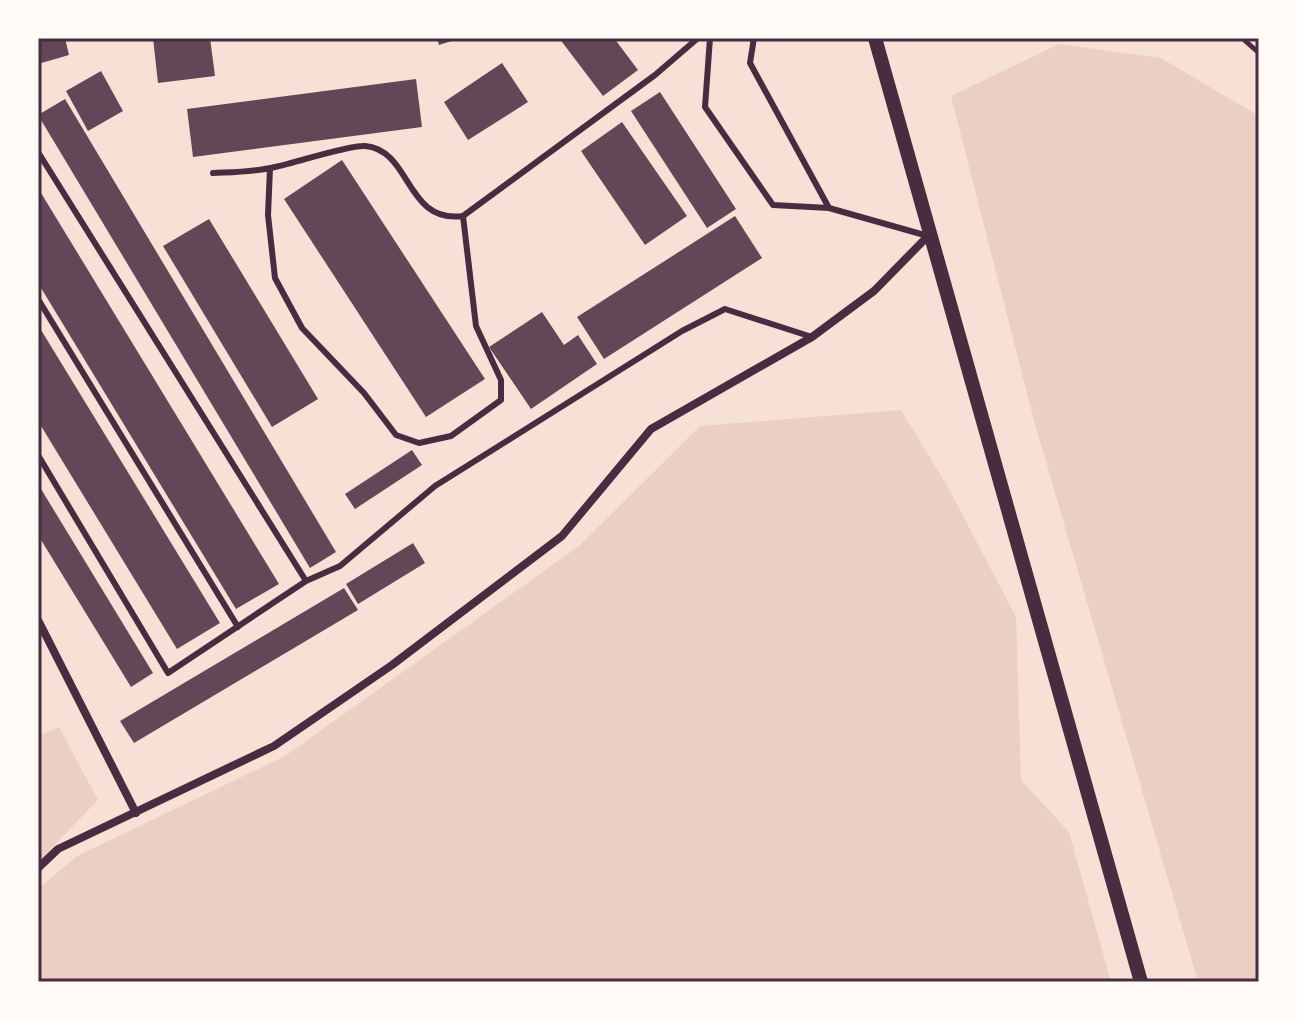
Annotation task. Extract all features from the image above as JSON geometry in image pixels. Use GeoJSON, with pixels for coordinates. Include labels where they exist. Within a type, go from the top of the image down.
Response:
{"type":"FeatureCollection","features":[{"type":"Feature","properties":{"kind":"street"},"geometry":{"type":"LineString","coordinates":[[875,38],[928,236],[1141,982]]}},
{"type":"Feature","properties":{"kind":"street"},"geometry":{"type":"LineString","coordinates":[[38,868],[58,849],[274,746],[392,665],[562,536],[651,429],[812,337],[874,291],[928,236]]}},
{"type":"Feature","properties":{"kind":"street"},"geometry":{"type":"LineString","coordinates":[[38,620],[136,813]]}},
{"type":"Feature","properties":{"kind":"lane"},"geometry":{"type":"LineString","coordinates":[[213,173],[270,168],[365,146],[387,154],[428,210],[446,219],[463,216],[642,84],[698,38]]}},
{"type":"Feature","properties":{"kind":"lane"},"geometry":{"type":"LineString","coordinates":[[710,38],[705,107],[773,205],[829,208],[928,236]]}},
{"type":"Feature","properties":{"kind":"lane"},"geometry":{"type":"LineString","coordinates":[[754,38],[750,63],[829,208]]}},
{"type":"Feature","properties":{"kind":"lane"},"geometry":{"type":"LineString","coordinates":[[38,152],[306,581]]}},
{"type":"Feature","properties":{"kind":"lane"},"geometry":{"type":"LineString","coordinates":[[270,168],[268,215],[275,278],[302,328],[364,393],[396,435],[419,443],[451,436],[501,400],[501,380],[476,326],[463,216]]}},
{"type":"Feature","properties":{"kind":"lane"},"geometry":{"type":"LineString","coordinates":[[38,299],[238,627]]}},
{"type":"Feature","properties":{"kind":"lane"},"geometry":{"type":"LineString","coordinates":[[38,455],[168,673],[306,581],[340,566],[435,486],[682,331],[725,309],[812,337]]}},
{"type":"Feature","properties":{"kind":"path"},"geometry":{"type":"LineString","coordinates":[[1242,38],[1259,53]]}},
{"type":"Feature","properties":{"kind":"shaded area"},"geometry":{"type":"Polygon","coordinates":[[[1059,44],[1161,58],[1259,116],[1259,982],[1198,982],[1034,421],[951,96],[1059,44]]]}},
{"type":"Feature","properties":{"kind":"shaded area"},"geometry":{"type":"Polygon","coordinates":[[[901,410],[949,489],[1016,617],[1021,780],[1069,832],[1111,982],[38,982],[38,889],[77,856],[285,756],[579,546],[700,426],[901,410]]]}},
{"type":"Feature","properties":{"kind":"shaded area"},"geometry":{"type":"Polygon","coordinates":[[[59,727],[98,800],[38,862],[38,736],[59,727]]]}},
{"type":"Feature","properties":{"kind":"building"},"geometry":{"type":"Polygon","coordinates":[[[38,38],[65,38],[69,55],[38,64],[38,38]]]}},
{"type":"Feature","properties":{"kind":"building"},"geometry":{"type":"Polygon","coordinates":[[[153,38],[210,38],[215,76],[158,83],[153,38]]]}},
{"type":"Feature","properties":{"kind":"building"},"geometry":{"type":"Polygon","coordinates":[[[437,38],[458,38],[458,39],[439,45],[437,38]]]}},
{"type":"Feature","properties":{"kind":"building"},"geometry":{"type":"Polygon","coordinates":[[[559,38],[614,38],[638,70],[603,96],[559,38]]]}},
{"type":"Feature","properties":{"kind":"building"},"geometry":{"type":"Polygon","coordinates":[[[502,63],[528,102],[468,140],[444,102],[502,63]]]}},
{"type":"Feature","properties":{"kind":"building"},"geometry":{"type":"Polygon","coordinates":[[[101,71],[123,111],[88,131],[66,91],[101,71]]]}},
{"type":"Feature","properties":{"kind":"building"},"geometry":{"type":"Polygon","coordinates":[[[416,79],[422,127],[193,157],[187,109],[416,79]]]}},
{"type":"Feature","properties":{"kind":"building"},"geometry":{"type":"Polygon","coordinates":[[[660,92],[736,209],[707,228],[631,111],[660,92]]]}},
{"type":"Feature","properties":{"kind":"building"},"geometry":{"type":"Polygon","coordinates":[[[65,99],[336,552],[310,568],[38,115],[65,99]]]}},
{"type":"Feature","properties":{"kind":"building"},"geometry":{"type":"Polygon","coordinates":[[[622,122],[687,216],[645,245],[581,151],[622,122]]]}},
{"type":"Feature","properties":{"kind":"building"},"geometry":{"type":"Polygon","coordinates":[[[342,160],[485,379],[426,417],[284,199],[342,160]]]}},
{"type":"Feature","properties":{"kind":"building"},"geometry":{"type":"Polygon","coordinates":[[[38,188],[279,584],[236,609],[38,283],[38,188]]]}},
{"type":"Feature","properties":{"kind":"building"},"geometry":{"type":"Polygon","coordinates":[[[735,216],[762,258],[604,359],[577,317],[735,216]]]}},
{"type":"Feature","properties":{"kind":"building"},"geometry":{"type":"Polygon","coordinates":[[[209,219],[318,399],[272,427],[163,246],[209,219]]]}},
{"type":"Feature","properties":{"kind":"building"},"geometry":{"type":"Polygon","coordinates":[[[542,312],[564,345],[578,335],[597,364],[531,409],[489,347],[542,312]]]}},
{"type":"Feature","properties":{"kind":"building"},"geometry":{"type":"Polygon","coordinates":[[[38,325],[220,623],[177,649],[38,421],[38,325]]]}},
{"type":"Feature","properties":{"kind":"building"},"geometry":{"type":"Polygon","coordinates":[[[412,450],[422,465],[355,509],[345,494],[412,450]]]}},
{"type":"Feature","properties":{"kind":"building"},"geometry":{"type":"Polygon","coordinates":[[[38,484],[153,673],[131,687],[38,535],[38,484]]]}},
{"type":"Feature","properties":{"kind":"building"},"geometry":{"type":"Polygon","coordinates":[[[413,543],[425,563],[358,604],[346,584],[413,543]]]}},
{"type":"Feature","properties":{"kind":"building"},"geometry":{"type":"Polygon","coordinates":[[[344,588],[358,610],[134,743],[120,721],[344,588]]]}}]}
